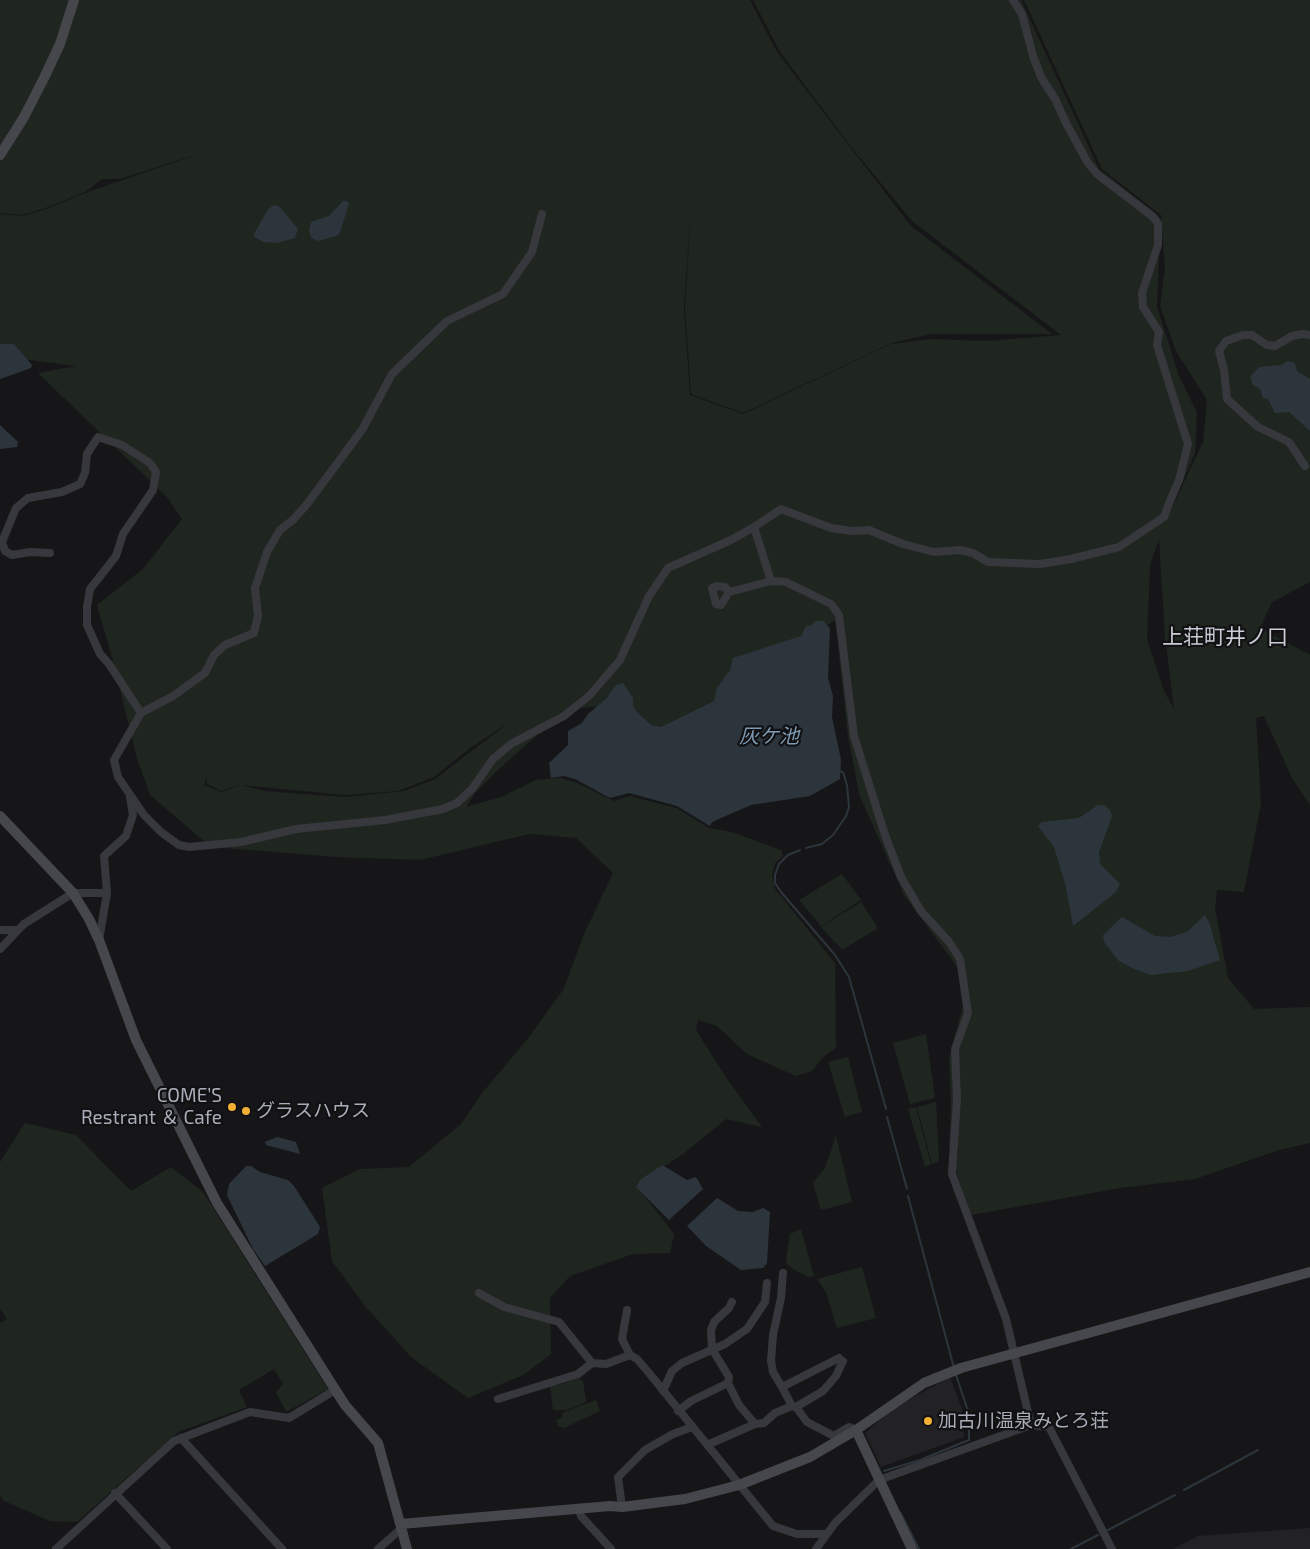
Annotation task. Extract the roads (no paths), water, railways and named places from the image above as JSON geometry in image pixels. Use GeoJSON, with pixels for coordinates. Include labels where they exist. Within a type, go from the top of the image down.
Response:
{"type":"FeatureCollection","features":[{"type":"Feature","properties":{"kind":"street"},"geometry":{"type":"LineString","coordinates":[[0,154],[24,118],[44,78],[60,44],[74,0]]}},
{"type":"Feature","properties":{"kind":"street"},"geometry":{"type":"LineString","coordinates":[[542,214],[532,252],[509,288],[497,297],[447,321],[392,374],[362,430],[307,504],[293,520],[280,530],[267,552],[256,578],[254,600],[258,616],[254,633],[225,645],[214,655],[205,673],[193,684],[141,713],[114,760],[118,778],[144,815],[161,832],[179,845],[189,847],[241,842],[296,829],[385,820],[443,809],[457,803],[472,789],[493,759],[511,744],[564,716],[590,695],[620,660],[649,596],[668,568],[731,540],[781,509],[830,528],[852,531],[868,530],[903,544],[934,552],[960,550],[973,553],[988,562],[1040,564],[1071,560],[1119,548],[1164,517],[1179,480],[1188,444],[1157,345],[1159,332],[1143,306],[1142,293],[1158,244],[1158,223],[1152,216],[1097,174],[1088,164],[1068,128],[1055,99],[1041,77],[1033,56],[1022,14],[1014,0]]}},
{"type":"Feature","properties":{"kind":"street"},"geometry":{"type":"LineString","coordinates":[[1305,466],[1289,442],[1258,426],[1227,399],[1224,370],[1219,351],[1226,341],[1244,335],[1252,335],[1267,345],[1276,346],[1292,336],[1310,335]]}},
{"type":"Feature","properties":{"kind":"street"},"geometry":{"type":"LineString","coordinates":[[50,553],[30,552],[12,555],[4,551],[2,542],[16,508],[28,498],[62,492],[80,484],[85,473],[88,454],[98,437],[122,445],[150,463],[156,472],[153,490],[123,534],[116,556],[90,589],[87,625],[100,654],[109,664],[141,713]]}},
{"type":"Feature","properties":{"kind":"street"},"geometry":{"type":"LineString","coordinates":[[754,527],[771,581]]}},
{"type":"Feature","properties":{"kind":"street"},"geometry":{"type":"LineString","coordinates":[[729,592],[771,581],[786,582],[802,588],[831,604],[839,615],[854,736],[885,835],[901,877],[921,911],[950,943],[960,959],[968,1013],[955,1049],[957,1099],[952,1174],[1006,1319],[1031,1424]]}},
{"type":"Feature","properties":{"kind":"street"},"geometry":{"type":"LineString","coordinates":[[99,940],[108,893],[104,856],[126,836],[133,816],[130,793]]}},
{"type":"Feature","properties":{"kind":"street"},"geometry":{"type":"LineString","coordinates":[[0,816],[73,893],[99,940],[136,1040],[217,1203],[345,1405],[378,1443],[408,1549]]}},
{"type":"Feature","properties":{"kind":"street"},"geometry":{"type":"LineString","coordinates":[[0,949],[17,930],[73,893],[108,893]]}},
{"type":"Feature","properties":{"kind":"street"},"geometry":{"type":"LineString","coordinates":[[0,930],[17,930]]}},
{"type":"Feature","properties":{"kind":"street"},"geometry":{"type":"LineString","coordinates":[[378,1549],[402,1526],[610,1506],[622,1507],[685,1499],[739,1485],[810,1457],[856,1430],[924,1383],[961,1368],[1310,1272]]}},
{"type":"Feature","properties":{"kind":"street"},"geometry":{"type":"LineString","coordinates":[[783,1273],[781,1298],[773,1335],[771,1361],[773,1372],[794,1406],[807,1422],[834,1436],[849,1427],[856,1430],[912,1549]]}},
{"type":"Feature","properties":{"kind":"street"},"geometry":{"type":"LineString","coordinates":[[663,1392],[672,1371],[693,1356],[712,1349],[747,1329],[765,1302],[767,1283]]}},
{"type":"Feature","properties":{"kind":"street"},"geometry":{"type":"LineString","coordinates":[[479,1293],[504,1307],[559,1322],[592,1363]]}},
{"type":"Feature","properties":{"kind":"street"},"geometry":{"type":"LineString","coordinates":[[732,1302],[729,1308],[714,1322],[711,1330],[712,1349],[729,1377],[728,1383],[739,1405],[755,1424]]}},
{"type":"Feature","properties":{"kind":"street"},"geometry":{"type":"LineString","coordinates":[[627,1310],[622,1339],[630,1355],[637,1359],[773,1526],[797,1534],[826,1534]]}},
{"type":"Feature","properties":{"kind":"street"},"geometry":{"type":"LineString","coordinates":[[498,1399],[578,1374],[592,1363],[606,1364],[630,1355]]}},
{"type":"Feature","properties":{"kind":"street"},"geometry":{"type":"LineString","coordinates":[[707,1445],[755,1424],[764,1423],[775,1413],[794,1406],[823,1391],[836,1376],[841,1360],[782,1387]]}},
{"type":"Feature","properties":{"kind":"street"},"geometry":{"type":"LineString","coordinates":[[678,1411],[691,1400],[728,1383]]}},
{"type":"Feature","properties":{"kind":"street"},"geometry":{"type":"LineString","coordinates":[[56,1549],[174,1441],[250,1412],[289,1418],[335,1390]]}},
{"type":"Feature","properties":{"kind":"street"},"geometry":{"type":"LineString","coordinates":[[816,1549],[826,1534],[860,1496],[879,1480],[1031,1424],[1049,1427],[1112,1549]]}},
{"type":"Feature","properties":{"kind":"street"},"geometry":{"type":"LineString","coordinates":[[622,1507],[618,1477],[645,1450],[673,1434],[692,1427]]}},
{"type":"Feature","properties":{"kind":"street"},"geometry":{"type":"LineString","coordinates":[[181,1438],[282,1549]]}},
{"type":"Feature","properties":{"kind":"street"},"geometry":{"type":"LineString","coordinates":[[115,1493],[167,1549]]}},
{"type":"Feature","properties":{"kind":"street"},"geometry":{"type":"LineString","coordinates":[[579,1510],[581,1516],[611,1549]]}},
{"type":"Feature","properties":{"kind":"water"},"geometry":{"type":"Polygon","coordinates":[[[343,201],[347,201],[349,204],[339,235],[318,241],[311,238],[309,230],[311,222],[329,216],[343,201]]]}},
{"type":"Feature","properties":{"kind":"water"},"geometry":{"type":"Polygon","coordinates":[[[274,205],[279,206],[298,229],[295,238],[276,243],[263,242],[253,236],[268,209],[274,205]]]}},
{"type":"Feature","properties":{"kind":"water"},"geometry":{"type":"Polygon","coordinates":[[[0,344],[14,344],[32,365],[31,368],[0,379],[0,344]]]}},
{"type":"Feature","properties":{"kind":"water"},"geometry":{"type":"Polygon","coordinates":[[[1288,361],[1295,363],[1297,371],[1310,379],[1310,431],[1289,412],[1275,413],[1268,399],[1263,398],[1260,389],[1253,385],[1250,377],[1259,367],[1281,365],[1288,361]]]}},
{"type":"Feature","properties":{"kind":"water"},"geometry":{"type":"Polygon","coordinates":[[[0,425],[18,442],[17,447],[0,449],[0,425]]]}},
{"type":"Feature","properties":{"kind":"water","name":"灰ケ池"},"geometry":{"type":"Polygon","coordinates":[[[816,621],[824,621],[830,629],[828,678],[833,696],[832,717],[841,760],[840,779],[810,796],[751,805],[712,822],[710,826],[677,806],[629,793],[610,798],[575,779],[564,776],[551,778],[549,763],[568,745],[568,731],[582,723],[588,714],[606,699],[616,685],[623,683],[633,698],[633,706],[636,711],[651,725],[661,727],[714,701],[717,688],[730,670],[733,658],[801,636],[806,626],[810,626],[816,621]]]}},
{"type":"Feature","properties":{"kind":"water"},"geometry":{"type":"Polygon","coordinates":[[[1098,805],[1104,805],[1110,810],[1112,816],[1099,852],[1100,864],[1120,884],[1116,892],[1073,926],[1066,887],[1054,847],[1038,826],[1042,822],[1079,818],[1098,805]]]}},
{"type":"Feature","properties":{"kind":"water"},"geometry":{"type":"Polygon","coordinates":[[[1205,915],[1209,922],[1220,960],[1188,971],[1151,975],[1119,961],[1104,942],[1103,935],[1122,917],[1155,936],[1170,937],[1187,932],[1205,915]]]}},
{"type":"Feature","properties":{"kind":"water"},"geometry":{"type":"Polygon","coordinates":[[[277,1137],[296,1142],[300,1154],[266,1145],[265,1142],[277,1137]]]}},
{"type":"Feature","properties":{"kind":"water"},"geometry":{"type":"Polygon","coordinates":[[[662,1165],[687,1180],[696,1177],[703,1189],[669,1220],[636,1187],[640,1180],[662,1165]]]}},
{"type":"Feature","properties":{"kind":"water"},"geometry":{"type":"Polygon","coordinates":[[[246,1166],[251,1166],[260,1172],[288,1180],[294,1186],[320,1227],[318,1234],[265,1266],[253,1249],[227,1195],[229,1184],[246,1166]]]}},
{"type":"Feature","properties":{"kind":"water"},"geometry":{"type":"Polygon","coordinates":[[[717,1198],[738,1211],[753,1212],[763,1208],[770,1212],[767,1263],[763,1268],[741,1270],[706,1246],[687,1226],[717,1198]]]}},
{"type":"Feature","properties":{"kind":"waterway"},"geometry":{"type":"LineString","coordinates":[[806,848],[822,844],[833,835],[846,816],[849,807],[847,785],[843,772],[839,771]]}},
{"type":"Feature","properties":{"kind":"waterway"},"geometry":{"type":"LineString","coordinates":[[800,850],[788,855],[779,864],[775,875],[775,883],[835,955],[849,977],[886,1109]]}},
{"type":"Feature","properties":{"kind":"waterway"},"geometry":{"type":"LineString","coordinates":[[887,1117],[907,1189]]}},
{"type":"Feature","properties":{"kind":"waterway"},"geometry":{"type":"LineString","coordinates":[[908,1196],[954,1368]]}},
{"type":"Feature","properties":{"kind":"waterway"},"geometry":{"type":"LineString","coordinates":[[884,1471],[920,1460],[969,1440],[969,1414],[956,1375]]}},
{"type":"Feature","properties":{"kind":"waterway"},"geometry":{"type":"LineString","coordinates":[[1184,1490],[1258,1450]]}},
{"type":"Feature","properties":{"kind":"waterway"},"geometry":{"type":"LineString","coordinates":[[1108,1530],[1175,1495]]}},
{"type":"Feature","properties":{"kind":"waterway"},"geometry":{"type":"LineString","coordinates":[[900,1512],[919,1549]]}},
{"type":"Feature","properties":{"kind":"waterway"},"geometry":{"type":"LineString","coordinates":[[1071,1549],[1098,1535]]}},
{"type":"Feature","properties":{"kind":"place","name":"COME’S Restrant ＆ Cafe"},"geometry":{"type":"Point","coordinates":[232,1107]}},
{"type":"Feature","properties":{"kind":"place","name":"グラスハウス"},"geometry":{"type":"Point","coordinates":[246,1111]}},
{"type":"Feature","properties":{"kind":"place","name":"加古川温泉みとろ荘"},"geometry":{"type":"Point","coordinates":[928,1421]}},
{"type":"Feature","properties":{"kind":"district","name":"上荘町井ノ口"},"geometry":{"type":"Point","coordinates":[1225,637]}}]}
